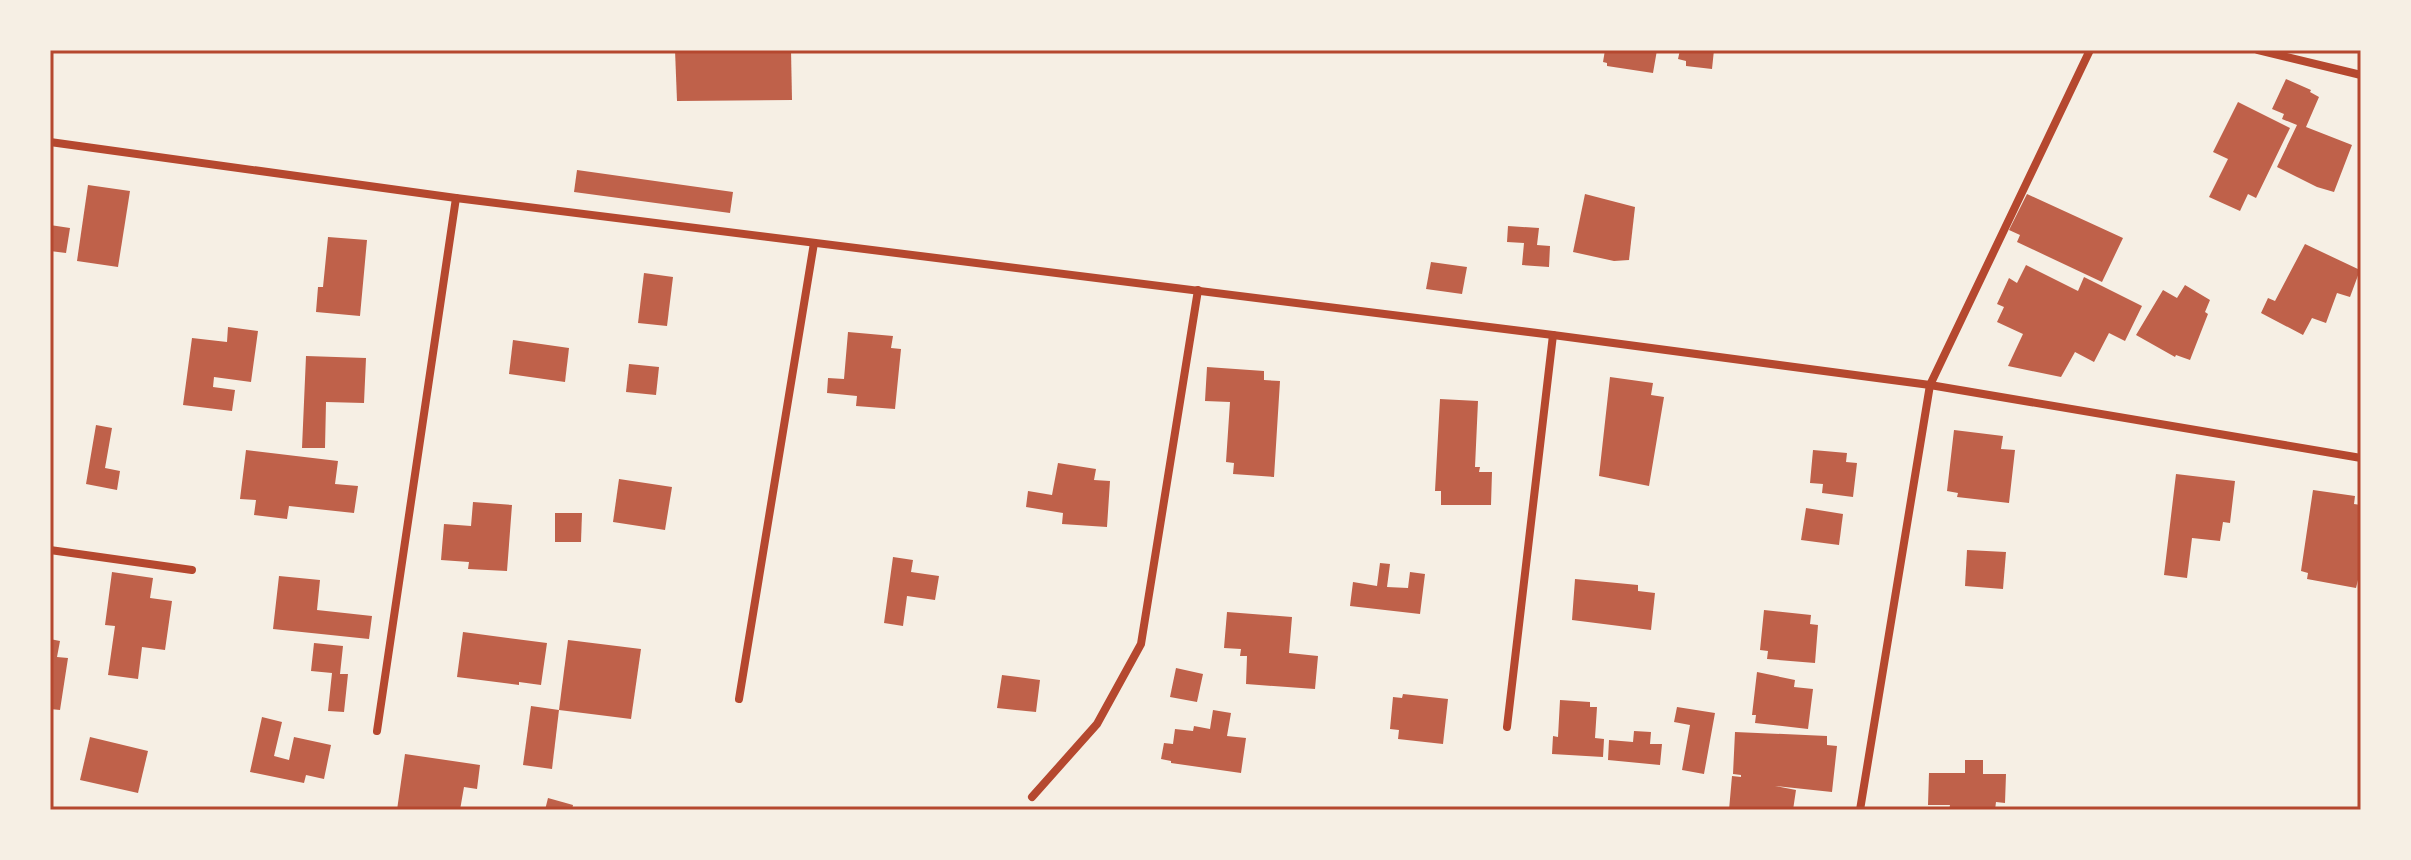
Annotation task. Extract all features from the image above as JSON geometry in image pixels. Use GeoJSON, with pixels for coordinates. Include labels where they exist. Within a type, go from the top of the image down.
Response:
{"type":"FeatureCollection","features":[{"type":"Feature","properties":{"kind":"street"},"geometry":{"type":"LineString","coordinates":[[1860,810],[1930,385],[2090,50]]}},
{"type":"Feature","properties":{"kind":"street"},"geometry":{"type":"LineString","coordinates":[[2258,50],[2361,75]]}},
{"type":"Feature","properties":{"kind":"street"},"geometry":{"type":"LineString","coordinates":[[50,142],[456,198],[1930,385],[2361,458]]}},
{"type":"Feature","properties":{"kind":"street"},"geometry":{"type":"LineString","coordinates":[[377,731],[456,198]]}},
{"type":"Feature","properties":{"kind":"street"},"geometry":{"type":"LineString","coordinates":[[739,699],[814,243]]}},
{"type":"Feature","properties":{"kind":"street"},"geometry":{"type":"LineString","coordinates":[[1032,797],[1097,724],[1141,644],[1198,290]]}},
{"type":"Feature","properties":{"kind":"street"},"geometry":{"type":"LineString","coordinates":[[1507,727],[1553,335]]}},
{"type":"Feature","properties":{"kind":"street"},"geometry":{"type":"LineString","coordinates":[[50,550],[192,570]]}},
{"type":"Feature","properties":{"kind":"building"},"geometry":{"type":"Polygon","coordinates":[[[675,50],[791,50],[792,100],[677,101],[675,50]]]}},
{"type":"Feature","properties":{"kind":"building"},"geometry":{"type":"Polygon","coordinates":[[[1605,50],[1657,50],[1653,73],[1607,66],[1603,62],[1605,50]]]}},
{"type":"Feature","properties":{"kind":"building"},"geometry":{"type":"Polygon","coordinates":[[[1680,50],[1714,50],[1712,69],[1686,66],[1686,61],[1678,59],[1680,50]]]}},
{"type":"Feature","properties":{"kind":"building"},"geometry":{"type":"Polygon","coordinates":[[[2286,79],[2319,97],[2306,127],[2352,145],[2334,192],[2277,167],[2297,125],[2282,119],[2284,114],[2272,109],[2286,79]]]}},
{"type":"Feature","properties":{"kind":"building"},"geometry":{"type":"Polygon","coordinates":[[[2238,102],[2290,128],[2256,198],[2248,194],[2240,211],[2209,197],[2228,159],[2213,152],[2238,102]]]}},
{"type":"Feature","properties":{"kind":"building"},"geometry":{"type":"Polygon","coordinates":[[[577,170],[733,192],[730,213],[574,192],[577,170]]]}},
{"type":"Feature","properties":{"kind":"building"},"geometry":{"type":"Polygon","coordinates":[[[88,185],[130,191],[118,267],[77,261],[88,185]]]}},
{"type":"Feature","properties":{"kind":"building"},"geometry":{"type":"Polygon","coordinates":[[[1585,194],[1635,207],[1629,260],[1614,261],[1573,252],[1585,194]]]}},
{"type":"Feature","properties":{"kind":"building"},"geometry":{"type":"Polygon","coordinates":[[[2027,194],[2123,238],[2102,282],[2017,242],[2020,235],[2009,230],[2027,194]]]}},
{"type":"Feature","properties":{"kind":"building"},"geometry":{"type":"Polygon","coordinates":[[[50,225],[70,228],[66,253],[50,251],[50,225]]]}},
{"type":"Feature","properties":{"kind":"building"},"geometry":{"type":"Polygon","coordinates":[[[1508,226],[1539,228],[1537,245],[1550,246],[1549,267],[1522,265],[1524,243],[1507,242],[1508,226]]]}},
{"type":"Feature","properties":{"kind":"building"},"geometry":{"type":"Polygon","coordinates":[[[328,237],[367,240],[360,316],[316,312],[318,287],[323,287],[328,237]]]}},
{"type":"Feature","properties":{"kind":"building"},"geometry":{"type":"Polygon","coordinates":[[[2305,244],[2360,270],[2350,297],[2337,293],[2326,323],[2312,318],[2303,335],[2261,313],[2268,298],[2275,301],[2305,244]]]}},
{"type":"Feature","properties":{"kind":"building"},"geometry":{"type":"Polygon","coordinates":[[[1431,262],[1467,267],[1462,294],[1426,289],[1431,262]]]}},
{"type":"Feature","properties":{"kind":"building"},"geometry":{"type":"Polygon","coordinates":[[[2026,265],[2078,291],[2084,277],[2142,306],[2125,341],[2109,333],[2094,362],[2075,352],[2061,377],[2008,366],[2023,334],[1997,322],[2004,307],[1997,304],[2009,278],[2017,283],[2026,265]]]}},
{"type":"Feature","properties":{"kind":"building"},"geometry":{"type":"Polygon","coordinates":[[[644,273],[673,277],[667,326],[638,323],[644,273]]]}},
{"type":"Feature","properties":{"kind":"building"},"geometry":{"type":"Polygon","coordinates":[[[2185,285],[2210,300],[2205,312],[2208,314],[2190,360],[2175,357],[2136,335],[2163,290],[2177,298],[2185,285]]]}},
{"type":"Feature","properties":{"kind":"building"},"geometry":{"type":"Polygon","coordinates":[[[228,327],[258,331],[251,382],[214,377],[213,387],[235,390],[232,411],[183,405],[192,338],[227,342],[228,327]]]}},
{"type":"Feature","properties":{"kind":"building"},"geometry":{"type":"Polygon","coordinates":[[[848,332],[893,336],[891,348],[901,349],[895,409],[856,406],[857,396],[827,393],[828,378],[844,379],[848,332]]]}},
{"type":"Feature","properties":{"kind":"building"},"geometry":{"type":"Polygon","coordinates":[[[513,340],[569,348],[565,382],[509,374],[513,340]]]}},
{"type":"Feature","properties":{"kind":"building"},"geometry":{"type":"Polygon","coordinates":[[[306,356],[366,358],[364,403],[326,402],[325,448],[302,448],[306,356]]]}},
{"type":"Feature","properties":{"kind":"building"},"geometry":{"type":"Polygon","coordinates":[[[629,364],[659,367],[656,395],[626,392],[629,364]]]}},
{"type":"Feature","properties":{"kind":"building"},"geometry":{"type":"Polygon","coordinates":[[[1207,367],[1264,371],[1264,380],[1280,381],[1274,477],[1233,474],[1234,463],[1226,462],[1230,402],[1205,401],[1207,367]]]}},
{"type":"Feature","properties":{"kind":"building"},"geometry":{"type":"Polygon","coordinates":[[[1610,377],[1653,383],[1651,395],[1664,397],[1649,486],[1599,476],[1610,377]]]}},
{"type":"Feature","properties":{"kind":"building"},"geometry":{"type":"Polygon","coordinates":[[[1440,399],[1478,401],[1475,467],[1480,467],[1479,472],[1492,472],[1491,505],[1441,505],[1441,491],[1435,491],[1440,399]]]}},
{"type":"Feature","properties":{"kind":"building"},"geometry":{"type":"Polygon","coordinates":[[[96,425],[112,428],[105,468],[120,471],[117,490],[86,484],[96,425]]]}},
{"type":"Feature","properties":{"kind":"building"},"geometry":{"type":"Polygon","coordinates":[[[1954,430],[2003,436],[2001,449],[2015,450],[2009,503],[1957,497],[1958,493],[1947,491],[1954,430]]]}},
{"type":"Feature","properties":{"kind":"building"},"geometry":{"type":"Polygon","coordinates":[[[246,450],[338,461],[335,484],[358,486],[354,513],[289,506],[287,519],[254,515],[256,500],[240,499],[246,450]]]}},
{"type":"Feature","properties":{"kind":"building"},"geometry":{"type":"Polygon","coordinates":[[[1813,450],[1847,453],[1846,462],[1857,463],[1853,497],[1822,493],[1823,484],[1810,483],[1813,450]]]}},
{"type":"Feature","properties":{"kind":"building"},"geometry":{"type":"Polygon","coordinates":[[[1058,463],[1096,469],[1094,480],[1110,481],[1107,527],[1062,524],[1063,513],[1026,507],[1028,491],[1052,495],[1058,463]]]}},
{"type":"Feature","properties":{"kind":"building"},"geometry":{"type":"Polygon","coordinates":[[[2176,474],[2235,481],[2230,523],[2223,522],[2220,541],[2192,538],[2187,578],[2164,575],[2176,474]]]}},
{"type":"Feature","properties":{"kind":"building"},"geometry":{"type":"Polygon","coordinates":[[[619,479],[672,487],[665,530],[613,522],[619,479]]]}},
{"type":"Feature","properties":{"kind":"building"},"geometry":{"type":"Polygon","coordinates":[[[2313,490],[2355,496],[2354,504],[2361,505],[2361,581],[2358,580],[2356,588],[2307,579],[2308,573],[2301,571],[2313,490]]]}},
{"type":"Feature","properties":{"kind":"building"},"geometry":{"type":"Polygon","coordinates":[[[473,502],[512,505],[507,571],[468,569],[469,562],[441,560],[444,524],[471,526],[473,502]]]}},
{"type":"Feature","properties":{"kind":"building"},"geometry":{"type":"Polygon","coordinates":[[[1806,508],[1843,514],[1839,545],[1801,540],[1806,508]]]}},
{"type":"Feature","properties":{"kind":"building"},"geometry":{"type":"Polygon","coordinates":[[[555,513],[582,513],[581,542],[555,542],[555,513]]]}},
{"type":"Feature","properties":{"kind":"building"},"geometry":{"type":"Polygon","coordinates":[[[1967,550],[2006,552],[2003,589],[1965,586],[1967,550]]]}},
{"type":"Feature","properties":{"kind":"building"},"geometry":{"type":"Polygon","coordinates":[[[893,557],[913,560],[911,572],[939,576],[935,600],[907,596],[903,626],[884,623],[893,557]]]}},
{"type":"Feature","properties":{"kind":"building"},"geometry":{"type":"Polygon","coordinates":[[[1380,563],[1390,564],[1387,587],[1408,588],[1410,572],[1425,574],[1420,614],[1350,606],[1353,582],[1377,586],[1380,563]]]}},
{"type":"Feature","properties":{"kind":"building"},"geometry":{"type":"Polygon","coordinates":[[[112,572],[153,578],[150,598],[172,601],[165,650],[142,647],[138,679],[108,675],[115,626],[105,625],[112,572]]]}},
{"type":"Feature","properties":{"kind":"building"},"geometry":{"type":"Polygon","coordinates":[[[279,576],[320,580],[317,610],[372,616],[369,639],[273,629],[279,576]]]}},
{"type":"Feature","properties":{"kind":"building"},"geometry":{"type":"Polygon","coordinates":[[[1575,579],[1638,585],[1638,591],[1655,593],[1651,630],[1572,620],[1575,579]]]}},
{"type":"Feature","properties":{"kind":"building"},"geometry":{"type":"Polygon","coordinates":[[[1764,610],[1811,615],[1810,624],[1818,625],[1815,663],[1767,659],[1768,651],[1760,650],[1764,610]]]}},
{"type":"Feature","properties":{"kind":"building"},"geometry":{"type":"Polygon","coordinates":[[[1227,612],[1292,617],[1289,653],[1318,656],[1315,689],[1246,684],[1247,656],[1240,656],[1241,649],[1224,648],[1227,612]]]}},
{"type":"Feature","properties":{"kind":"building"},"geometry":{"type":"Polygon","coordinates":[[[463,632],[547,643],[541,685],[457,677],[463,632]]]}},
{"type":"Feature","properties":{"kind":"building"},"geometry":{"type":"Polygon","coordinates":[[[50,639],[60,641],[57,657],[68,658],[60,710],[50,709],[50,639]]]}},
{"type":"Feature","properties":{"kind":"building"},"geometry":{"type":"Polygon","coordinates":[[[568,640],[641,649],[631,719],[559,710],[568,640]]]}},
{"type":"Feature","properties":{"kind":"building"},"geometry":{"type":"Polygon","coordinates":[[[314,643],[343,646],[340,674],[348,674],[344,712],[328,711],[332,673],[311,671],[314,643]]]}},
{"type":"Feature","properties":{"kind":"building"},"geometry":{"type":"Polygon","coordinates":[[[1176,668],[1203,674],[1197,702],[1170,697],[1176,668]]]}},
{"type":"Feature","properties":{"kind":"building"},"geometry":{"type":"Polygon","coordinates":[[[1757,672],[1795,680],[1794,687],[1813,689],[1808,729],[1755,723],[1756,715],[1752,715],[1757,672]]]}},
{"type":"Feature","properties":{"kind":"building"},"geometry":{"type":"Polygon","coordinates":[[[1002,675],[1040,680],[1036,712],[997,708],[1002,675]]]}},
{"type":"Feature","properties":{"kind":"building"},"geometry":{"type":"Polygon","coordinates":[[[1403,694],[1448,699],[1443,744],[1398,739],[1399,730],[1390,729],[1393,697],[1402,698],[1403,694]]]}},
{"type":"Feature","properties":{"kind":"building"},"geometry":{"type":"Polygon","coordinates":[[[1560,700],[1590,702],[1590,707],[1597,707],[1595,738],[1604,739],[1603,757],[1552,754],[1553,736],[1558,737],[1560,700]]]}},
{"type":"Feature","properties":{"kind":"building"},"geometry":{"type":"Polygon","coordinates":[[[531,706],[559,710],[552,769],[523,765],[531,706]]]}},
{"type":"Feature","properties":{"kind":"building"},"geometry":{"type":"Polygon","coordinates":[[[1677,707],[1715,713],[1704,774],[1682,770],[1690,725],[1674,722],[1677,707]]]}},
{"type":"Feature","properties":{"kind":"building"},"geometry":{"type":"Polygon","coordinates":[[[1213,710],[1231,713],[1227,736],[1246,738],[1241,773],[1161,759],[1164,743],[1173,744],[1175,729],[1193,731],[1194,726],[1210,729],[1213,710]]]}},
{"type":"Feature","properties":{"kind":"building"},"geometry":{"type":"Polygon","coordinates":[[[262,717],[282,722],[274,756],[289,760],[294,737],[331,745],[324,779],[306,775],[304,783],[250,772],[262,717]]]}},
{"type":"Feature","properties":{"kind":"building"},"geometry":{"type":"Polygon","coordinates":[[[1634,731],[1651,732],[1650,744],[1662,744],[1660,765],[1608,760],[1609,740],[1633,742],[1634,731]]]}},
{"type":"Feature","properties":{"kind":"building"},"geometry":{"type":"Polygon","coordinates":[[[1735,732],[1827,736],[1827,745],[1837,746],[1832,792],[1775,786],[1796,790],[1793,810],[1729,810],[1732,776],[1741,777],[1733,774],[1735,732]]]}},
{"type":"Feature","properties":{"kind":"building"},"geometry":{"type":"Polygon","coordinates":[[[90,737],[148,751],[138,793],[80,780],[90,737]]]}},
{"type":"Feature","properties":{"kind":"building"},"geometry":{"type":"Polygon","coordinates":[[[405,754],[480,765],[477,789],[464,787],[460,810],[397,810],[405,754]]]}},
{"type":"Feature","properties":{"kind":"building"},"geometry":{"type":"Polygon","coordinates":[[[1965,760],[1983,760],[1983,774],[2006,774],[2005,803],[1996,802],[1995,810],[1949,810],[1950,805],[1928,805],[1929,773],[1965,773],[1965,760]]]}},
{"type":"Feature","properties":{"kind":"building"},"geometry":{"type":"Polygon","coordinates":[[[548,798],[573,805],[572,810],[545,810],[548,798]]]}}]}
